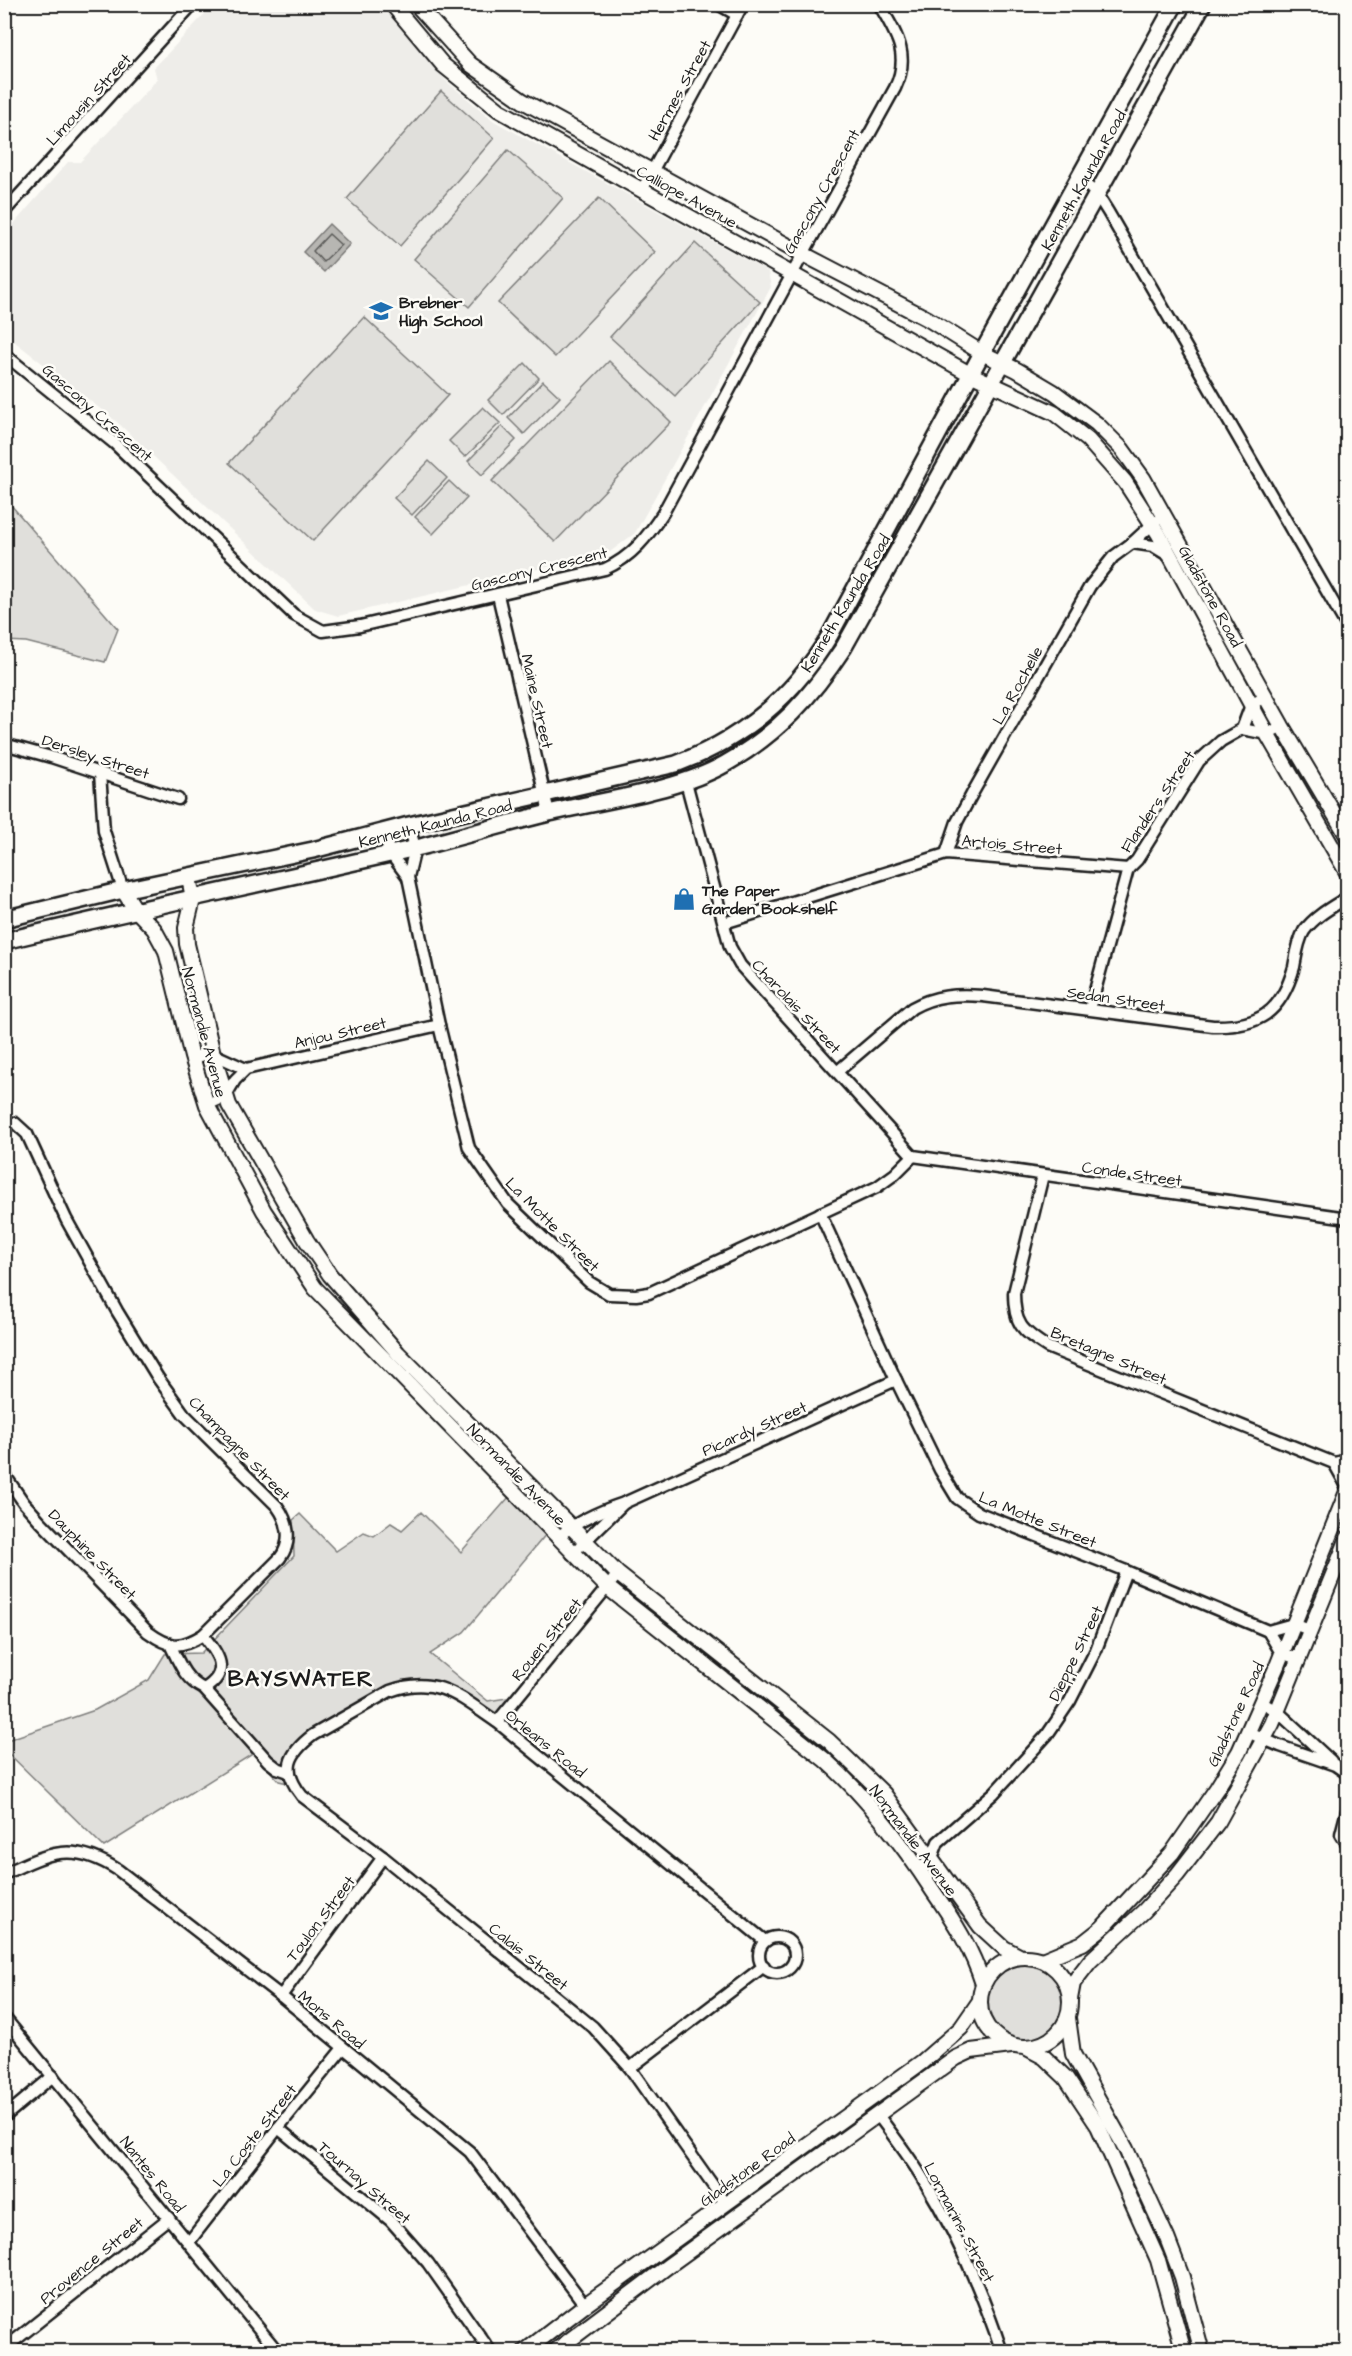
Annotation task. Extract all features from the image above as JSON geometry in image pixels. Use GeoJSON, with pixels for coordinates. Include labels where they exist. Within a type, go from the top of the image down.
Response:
{"type":"FeatureCollection","features":[{"type":"Feature","properties":{"kind":"main road","name":"Kenneth Kaunda Road"},"geometry":{"type":"LineString","coordinates":[[4,919],[123,890],[313,850],[544,793],[676,764],[736,736],[776,704],[813,663],[981,353],[1175,4]]}},
{"type":"Feature","properties":{"kind":"main road","name":"Kenneth Kaunda Road"},"geometry":{"type":"LineString","coordinates":[[4,941],[135,909],[193,899],[415,848],[549,813],[686,782],[724,765],[771,734],[793,714],[825,675],[875,591],[1203,4]]}},
{"type":"Feature","properties":{"kind":"main road"},"geometry":{"type":"LineString","coordinates":[[857,583],[875,591]]}},
{"type":"Feature","properties":{"kind":"main road"},"geometry":{"type":"LineString","coordinates":[[313,850],[318,870]]}},
{"type":"Feature","properties":{"kind":"street","name":"Limousin Street"},"geometry":{"type":"LineString","coordinates":[[4,212],[193,4]]}},
{"type":"Feature","properties":{"kind":"street","name":"Calliope Avenue"},"geometry":{"type":"LineString","coordinates":[[392,4],[443,65],[500,110],[991,385]]}},
{"type":"Feature","properties":{"kind":"street","name":"Calliope Avenue"},"geometry":{"type":"LineString","coordinates":[[416,4],[454,49],[494,82],[523,101],[802,254],[928,320],[981,353],[1003,363]]}},
{"type":"Feature","properties":{"kind":"street"},"geometry":{"type":"LineString","coordinates":[[718,4],[737,15]]}},
{"type":"Feature","properties":{"kind":"street","name":"Hermes Street"},"geometry":{"type":"LineString","coordinates":[[642,190],[743,4]]}},
{"type":"Feature","properties":{"kind":"street","name":"Gascony Crescent"},"geometry":{"type":"LineString","coordinates":[[4,354],[114,443],[294,615],[323,631],[343,629],[498,595],[605,569],[618,563],[641,543],[663,513],[901,74],[902,57],[898,37],[879,4]]}},
{"type":"Feature","properties":{"kind":"street"},"geometry":{"type":"LineString","coordinates":[[1079,179],[1096,193],[1347,628]]}},
{"type":"Feature","properties":{"kind":"street","name":"Gladstone Road"},"geometry":{"type":"LineString","coordinates":[[1003,363],[1054,392],[1097,424],[1122,450],[1143,478],[1158,520],[1266,696],[1346,833]]}},
{"type":"Feature","properties":{"kind":"street","name":"Gladstone Road"},"geometry":{"type":"LineString","coordinates":[[991,385],[1034,402],[1054,413],[1088,440],[1158,520]]}},
{"type":"Feature","properties":{"kind":"street","name":"La Rochelle"},"geometry":{"type":"LineString","coordinates":[[946,854],[962,813],[1090,586],[1113,557],[1158,520]]}},
{"type":"Feature","properties":{"kind":"street"},"geometry":{"type":"LineString","coordinates":[[1132,543],[1177,553]]}},
{"type":"Feature","properties":{"kind":"street","name":"Gladstone Road"},"geometry":{"type":"LineString","coordinates":[[1177,553],[1251,705],[1347,872]]}},
{"type":"Feature","properties":{"kind":"street","name":"Maine Street"},"geometry":{"type":"LineString","coordinates":[[498,595],[549,813]]}},
{"type":"Feature","properties":{"kind":"street"},"geometry":{"type":"LineString","coordinates":[[1266,696],[1251,705],[1242,729],[1267,734],[1282,726]]}},
{"type":"Feature","properties":{"kind":"street","name":"Flanders Street"},"geometry":{"type":"LineString","coordinates":[[1090,1009],[1128,869],[1137,860],[1199,761],[1221,741],[1242,729]]}},
{"type":"Feature","properties":{"kind":"street","name":"Dersley Street"},"geometry":{"type":"LineString","coordinates":[[4,744],[178,799]]}},
{"type":"Feature","properties":{"kind":"street"},"geometry":{"type":"LineString","coordinates":[[100,773],[104,831],[123,890]]}},
{"type":"Feature","properties":{"kind":"street","name":"Charolais Street"},"geometry":{"type":"LineString","coordinates":[[686,782],[730,947],[740,965],[913,1156]]}},
{"type":"Feature","properties":{"kind":"street","name":"La Motte Street"},"geometry":{"type":"LineString","coordinates":[[408,877],[415,848],[409,825]]}},
{"type":"Feature","properties":{"kind":"street","name":"La Motte Street"},"geometry":{"type":"LineString","coordinates":[[383,832],[390,853],[408,877],[469,1148],[508,1204],[574,1269],[600,1291],[621,1296],[649,1293],[886,1181],[913,1156]]}},
{"type":"Feature","properties":{"kind":"street"},"geometry":{"type":"LineString","coordinates":[[1328,841],[1346,833]]}},
{"type":"Feature","properties":{"kind":"street","name":"Artois Street"},"geometry":{"type":"LineString","coordinates":[[724,923],[946,854],[1128,869]]}},
{"type":"Feature","properties":{"kind":"street"},"geometry":{"type":"LineString","coordinates":[[189,877],[193,899]]}},
{"type":"Feature","properties":{"kind":"street","name":"Normandie Avenue"},"geometry":{"type":"LineString","coordinates":[[123,890],[135,909],[154,929],[166,951],[192,1056],[207,1105],[264,1211],[325,1301],[607,1587],[825,1760],[864,1798],[919,1869],[965,1939],[983,1984]]}},
{"type":"Feature","properties":{"kind":"street","name":"Sedan Street"},"geometry":{"type":"LineString","coordinates":[[837,1071],[912,1008],[935,998],[961,994],[1213,1026],[1243,1026],[1257,1020],[1275,1006],[1291,977],[1302,934],[1320,915],[1347,897]]}},
{"type":"Feature","properties":{"kind":"street","name":"Normandie Avenue"},"geometry":{"type":"LineString","coordinates":[[193,899],[186,937],[225,1097],[307,1241],[330,1275],[398,1353],[618,1574],[845,1755],[884,1794],[980,1926],[1004,1948],[1021,1957]]}},
{"type":"Feature","properties":{"kind":"street","name":"Anjou Street"},"geometry":{"type":"LineString","coordinates":[[246,1069],[440,1025]]}},
{"type":"Feature","properties":{"kind":"street"},"geometry":{"type":"LineString","coordinates":[[192,1056],[213,1054],[246,1069],[235,1080],[225,1097],[207,1105]]}},
{"type":"Feature","properties":{"kind":"street","name":"Champagne Street"},"geometry":{"type":"LineString","coordinates":[[4,1122],[15,1123],[27,1134],[66,1219],[123,1321],[172,1399],[184,1414],[277,1506],[286,1518],[288,1529],[284,1553],[203,1635],[190,1643],[170,1644]]}},
{"type":"Feature","properties":{"kind":"street","name":"Conde Street"},"geometry":{"type":"LineString","coordinates":[[913,1156],[1347,1218]]}},
{"type":"Feature","properties":{"kind":"street","name":"Bretagne Street"},"geometry":{"type":"LineString","coordinates":[[1043,1175],[1014,1293],[1014,1312],[1020,1326],[1032,1338],[1047,1347],[1334,1463]]}},
{"type":"Feature","properties":{"kind":"street","name":"La Motte Street"},"geometry":{"type":"LineString","coordinates":[[820,1213],[896,1380],[940,1470],[957,1498],[979,1513],[1126,1571],[1268,1631]]}},
{"type":"Feature","properties":{"kind":"street"},"geometry":{"type":"LineString","coordinates":[[290,1252],[307,1241]]}},
{"type":"Feature","properties":{"kind":"street","name":"Picardy Street"},"geometry":{"type":"LineString","coordinates":[[557,1538],[570,1527],[591,1515],[624,1503],[896,1380]]}},
{"type":"Feature","properties":{"kind":"street"},"geometry":{"type":"LineString","coordinates":[[1347,1460],[1334,1463],[1347,1488]]}},
{"type":"Feature","properties":{"kind":"street","name":"Dauphine Street"},"geometry":{"type":"LineString","coordinates":[[4,1474],[24,1503],[41,1522],[148,1632],[170,1644]]}},
{"type":"Feature","properties":{"kind":"street","name":"Gladstone Road"},"geometry":{"type":"LineString","coordinates":[[1042,1960],[1083,1943],[1102,1928],[1160,1866],[1193,1826],[1239,1752],[1347,1488]]}},
{"type":"Feature","properties":{"kind":"street","name":"Picardy Street"},"geometry":{"type":"LineString","coordinates":[[572,1554],[624,1503]]}},
{"type":"Feature","properties":{"kind":"street","name":"Gladstone Road"},"geometry":{"type":"LineString","coordinates":[[1070,2000],[1073,1983],[1090,1961],[1144,1911],[1195,1853],[1218,1822],[1264,1740],[1347,1538]]}},
{"type":"Feature","properties":{"kind":"street","name":"Dieppe Street"},"geometry":{"type":"LineString","coordinates":[[919,1869],[932,1858],[938,1842],[994,1793],[1047,1735],[1070,1701],[1096,1650],[1126,1571]]}},
{"type":"Feature","properties":{"kind":"street","name":"Rouen Street"},"geometry":{"type":"LineString","coordinates":[[497,1722],[618,1574]]}},
{"type":"Feature","properties":{"kind":"street"},"geometry":{"type":"LineString","coordinates":[[1298,1659],[1281,1653],[1268,1631],[1293,1624],[1310,1630]]}},
{"type":"Feature","properties":{"kind":"street"},"geometry":{"type":"LineString","coordinates":[[203,1635],[218,1653],[221,1666],[219,1675],[213,1684],[204,1689]]}},
{"type":"Feature","properties":{"kind":"street"},"geometry":{"type":"LineString","coordinates":[[170,1644],[181,1668],[192,1683],[204,1689],[268,1761],[277,1768],[289,1767]]}},
{"type":"Feature","properties":{"kind":"street","name":"Orleans Road"},"geometry":{"type":"LineString","coordinates":[[289,1767],[303,1743],[313,1735],[390,1691],[402,1687],[426,1685],[451,1690],[497,1722],[765,1941]]}},
{"type":"Feature","properties":{"kind":"street"},"geometry":{"type":"LineString","coordinates":[[1261,1702],[1277,1711],[1347,1774]]}},
{"type":"Feature","properties":{"kind":"street"},"geometry":{"type":"LineString","coordinates":[[1247,1732],[1335,1765]]}},
{"type":"Feature","properties":{"kind":"street","name":"Calais Street"},"geometry":{"type":"LineString","coordinates":[[289,1767],[294,1786],[302,1796],[383,1857],[593,2027],[630,2068],[732,2200]]}},
{"type":"Feature","properties":{"kind":"street"},"geometry":{"type":"LineString","coordinates":[[1347,1808],[1341,1834],[1347,1845]]}},
{"type":"Feature","properties":{"kind":"street"},"geometry":{"type":"LineString","coordinates":[[905,1850],[920,1841],[938,1842]]}},
{"type":"Feature","properties":{"kind":"street","name":"Mons Road"},"geometry":{"type":"LineString","coordinates":[[4,1874],[32,1860],[68,1852],[93,1855],[118,1870],[281,1996],[470,2152],[591,2301]]}},
{"type":"Feature","properties":{"kind":"street","name":"Toulon Street"},"geometry":{"type":"LineString","coordinates":[[281,1996],[383,1857]]}},
{"type":"Feature","properties":{"kind":"street"},"geometry":{"type":"LineString","coordinates":[[775,1937],[785,1939],[793,1946],[795,1956],[791,1966],[783,1972],[772,1972],[764,1966],[759,1956],[765,1941],[775,1937]]}},
{"type":"Feature","properties":{"kind":"street"},"geometry":{"type":"LineString","coordinates":[[1068,2018],[1061,2030],[1040,2046],[1026,2048],[1011,2046],[1000,2041],[985,2024],[979,2002],[983,1984],[992,1970],[1005,1961],[1021,1957],[1042,1960],[1053,1966],[1062,1976],[1068,1987],[1070,2000],[1068,2018],[1073,2054],[1126,2149],[1167,2238],[1182,2277],[1202,2352]]}},
{"type":"Feature","properties":{"kind":"street"},"geometry":{"type":"LineString","coordinates":[[630,2068],[764,1966]]}},
{"type":"Feature","properties":{"kind":"street","name":"Gladstone Road"},"geometry":{"type":"LineString","coordinates":[[524,2352],[948,2042],[979,2002]]}},
{"type":"Feature","properties":{"kind":"street","name":"Nantes Road"},"geometry":{"type":"LineString","coordinates":[[4,2017],[278,2352]]}},
{"type":"Feature","properties":{"kind":"street","name":"Gladstone Road"},"geometry":{"type":"LineString","coordinates":[[554,2352],[607,2311],[956,2058],[971,2050],[1011,2046]]}},
{"type":"Feature","properties":{"kind":"street","name":"La Coste Street"},"geometry":{"type":"LineString","coordinates":[[189,2242],[343,2048]]}},
{"type":"Feature","properties":{"kind":"street"},"geometry":{"type":"LineString","coordinates":[[1026,2048],[1044,2058],[1066,2078],[1098,2126],[1158,2260],[1184,2352]]}},
{"type":"Feature","properties":{"kind":"street"},"geometry":{"type":"LineString","coordinates":[[4,2117],[53,2076]]}},
{"type":"Feature","properties":{"kind":"street"},"geometry":{"type":"LineString","coordinates":[[857,2110],[877,2115],[885,2102],[878,2094]]}},
{"type":"Feature","properties":{"kind":"street","name":"Lormarins Street"},"geometry":{"type":"LineString","coordinates":[[877,2115],[923,2178],[938,2206],[988,2308],[1002,2352]]}},
{"type":"Feature","properties":{"kind":"street","name":"Tournay Street"},"geometry":{"type":"LineString","coordinates":[[278,2128],[368,2200],[399,2229],[428,2263],[491,2352]]}},
{"type":"Feature","properties":{"kind":"street"},"geometry":{"type":"LineString","coordinates":[[732,2200],[745,2202],[747,2209]]}},
{"type":"Feature","properties":{"kind":"street"},"geometry":{"type":"LineString","coordinates":[[714,2213],[724,2226]]}},
{"type":"Feature","properties":{"kind":"street","name":"Provence Street"},"geometry":{"type":"LineString","coordinates":[[4,2349],[169,2218]]}},
{"type":"Feature","properties":{"kind":"street"},"geometry":{"type":"LineString","coordinates":[[591,2301],[607,2311]]}},
{"type":"Feature","properties":{"kind":"street"},"geometry":{"type":"LineString","coordinates":[[573,2314],[584,2328]]}},
{"type":"Feature","properties":{"kind":"shaded area","name":"Brebner High School"},"geometry":{"type":"Polygon","coordinates":[[[213,5],[380,5],[445,80],[494,121],[768,272],[771,287],[635,533],[610,552],[338,616],[315,609],[117,422],[5,334],[4,235],[68,162],[80,162],[147,91],[157,79],[154,68],[213,5]]]}},
{"type":"Feature","properties":{"kind":"shaded area"},"geometry":{"type":"Polygon","coordinates":[[[441,91],[494,138],[400,246],[347,199],[441,91]]]}},
{"type":"Feature","properties":{"kind":"shaded area"},"geometry":{"type":"Polygon","coordinates":[[[508,150],[563,198],[469,307],[414,259],[508,150]]]}},
{"type":"Feature","properties":{"kind":"shaded area"},"geometry":{"type":"Polygon","coordinates":[[[599,198],[655,252],[555,357],[498,303],[599,198]]]}},
{"type":"Feature","properties":{"kind":"shaded area"},"geometry":{"type":"Polygon","coordinates":[[[695,243],[760,302],[675,396],[610,337],[695,243]]]}},
{"type":"Feature","properties":{"kind":"shaded area"},"geometry":{"type":"Polygon","coordinates":[[[364,317],[448,395],[313,541],[229,463],[364,317]]]}},
{"type":"Feature","properties":{"kind":"shaded area"},"geometry":{"type":"Polygon","coordinates":[[[609,361],[671,422],[555,542],[492,481],[609,361]]]}},
{"type":"Feature","properties":{"kind":"shaded area"},"geometry":{"type":"Polygon","coordinates":[[[525,363],[539,378],[503,415],[488,400],[525,363]]]}},
{"type":"Feature","properties":{"kind":"shaded area"},"geometry":{"type":"Polygon","coordinates":[[[543,381],[560,397],[524,434],[508,418],[543,381]]]}},
{"type":"Feature","properties":{"kind":"shaded area"},"geometry":{"type":"Polygon","coordinates":[[[483,407],[500,423],[465,457],[449,441],[483,407]]]}},
{"type":"Feature","properties":{"kind":"shaded area"},"geometry":{"type":"Polygon","coordinates":[[[502,426],[516,440],[482,475],[468,461],[502,426]]]}},
{"type":"Feature","properties":{"kind":"shaded area"},"geometry":{"type":"Polygon","coordinates":[[[429,461],[447,478],[412,515],[394,498],[429,461]]]}},
{"type":"Feature","properties":{"kind":"shaded area"},"geometry":{"type":"Polygon","coordinates":[[[449,481],[467,498],[433,534],[415,517],[449,481]]]}},
{"type":"Feature","properties":{"kind":"shaded area"},"geometry":{"type":"Polygon","coordinates":[[[4,497],[118,629],[105,662],[26,642],[5,641],[4,497]]]}},
{"type":"Feature","properties":{"kind":"shaded area"},"geometry":{"type":"Polygon","coordinates":[[[509,1497],[547,1533],[464,1632],[430,1654],[488,1701],[509,1699],[495,1718],[460,1690],[438,1684],[407,1685],[293,1751],[288,1783],[279,1781],[254,1753],[104,1847],[5,1750],[4,1741],[95,1710],[149,1680],[165,1654],[201,1653],[294,1556],[293,1520],[300,1514],[336,1551],[364,1532],[374,1536],[391,1523],[402,1530],[421,1512],[461,1552],[509,1497]]]}},
{"type":"Feature","properties":{"kind":"shaded area"},"geometry":{"type":"Polygon","coordinates":[[[1025,1965],[1039,1968],[1052,1976],[1060,1989],[1063,2003],[1060,2017],[1052,2030],[1039,2038],[1025,2041],[1011,2038],[998,2030],[990,2017],[987,2003],[990,1989],[998,1976],[1011,1968],[1025,1965]]]}},
{"type":"Feature","properties":{"kind":"water"},"geometry":{"type":"Polygon","coordinates":[[[329,224],[350,244],[324,272],[303,252],[329,224]]]}},
{"type":"Feature","properties":{"kind":"place","name":"Brebner High School"},"geometry":{"type":"Point","coordinates":[381,311]}},
{"type":"Feature","properties":{"kind":"place","name":"The Paper Garden Bookshelf"},"geometry":{"type":"Point","coordinates":[684,899]}},
{"type":"Feature","properties":{"kind":"district","name":"BAYSWATER"},"geometry":{"type":"Point","coordinates":[301,1678]}}]}
